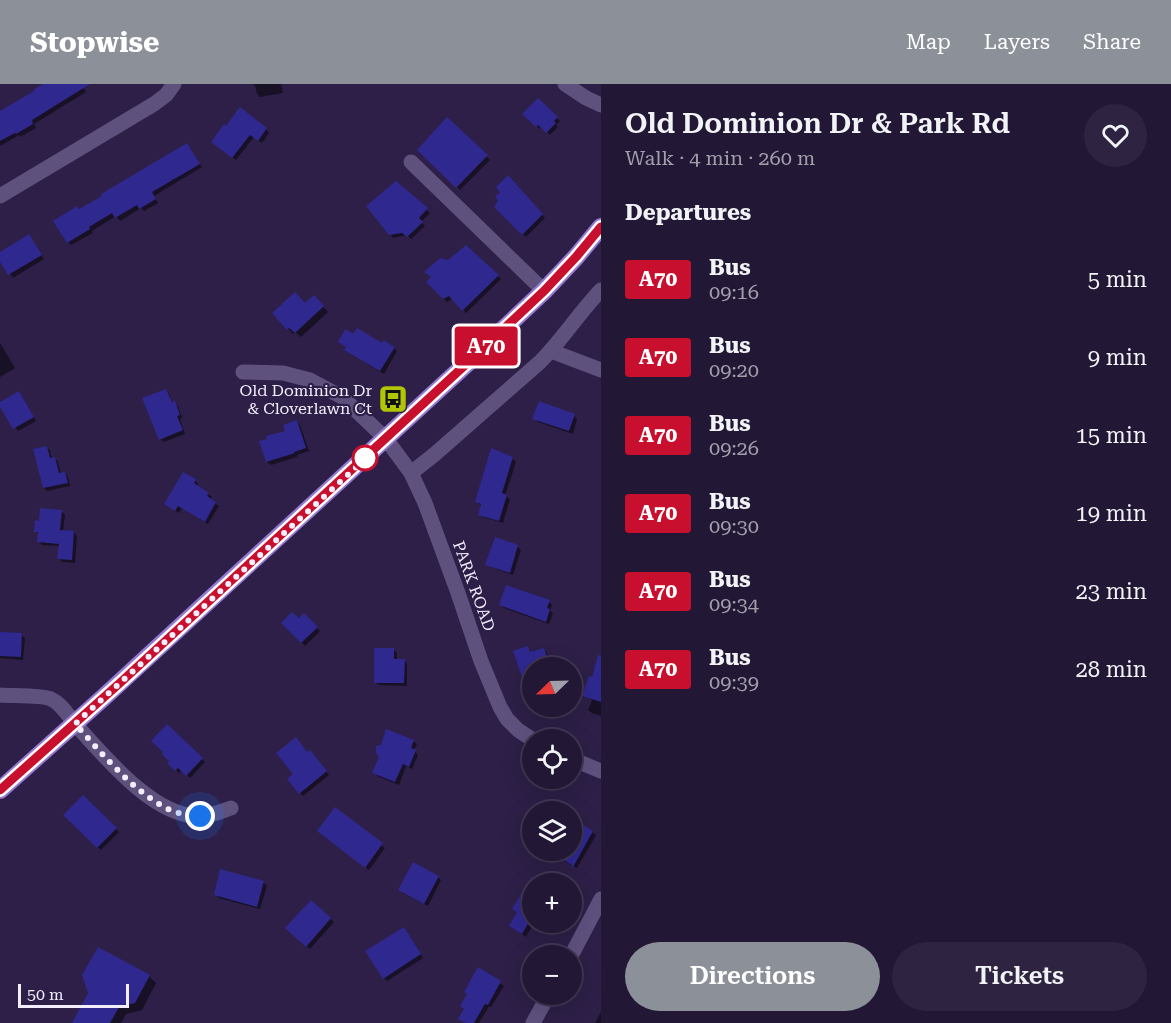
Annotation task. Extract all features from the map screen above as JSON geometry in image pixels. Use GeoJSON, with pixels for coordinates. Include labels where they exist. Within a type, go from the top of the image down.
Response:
{"type":"FeatureCollection","features":[{"type":"Feature","properties":{"kind":"main road"},"geometry":{"type":"LineString","coordinates":[[0,790],[386,439],[544,291],[601,227]]}},
{"type":"Feature","properties":{"kind":"street"},"geometry":{"type":"LineString","coordinates":[[0,196],[154,104],[166,95],[174,84]]}},
{"type":"Feature","properties":{"kind":"street"},"geometry":{"type":"LineString","coordinates":[[566,84],[601,105]]}},
{"type":"Feature","properties":{"kind":"street"},"geometry":{"type":"LineString","coordinates":[[411,162],[544,291]]}},
{"type":"Feature","properties":{"kind":"street"},"geometry":{"type":"LineString","coordinates":[[411,473],[551,351],[601,290]]}},
{"type":"Feature","properties":{"kind":"street"},"geometry":{"type":"LineString","coordinates":[[551,351],[601,370]]}},
{"type":"Feature","properties":{"kind":"street","name":"PARK ROAD"},"geometry":{"type":"LineString","coordinates":[[243,372],[283,373],[310,380],[342,398],[386,439],[411,473],[424,503],[500,707],[507,719],[522,733]]}},
{"type":"Feature","properties":{"kind":"street"},"geometry":{"type":"LineString","coordinates":[[0,695],[49,698],[59,705],[129,780],[169,810],[184,815],[200,816],[215,814],[231,808]]}},
{"type":"Feature","properties":{"kind":"street"},"geometry":{"type":"LineString","coordinates":[[582,763],[601,771]]}},
{"type":"Feature","properties":{"kind":"street"},"geometry":{"type":"LineString","coordinates":[[577,945],[601,899]]}},
{"type":"Feature","properties":{"kind":"street"},"geometry":{"type":"LineString","coordinates":[[533,1023],[543,1005]]}},
{"type":"Feature","properties":{"kind":"building"},"geometry":{"type":"Polygon","coordinates":[[[43,84],[90,84],[32,120],[33,124],[0,141],[0,111],[43,84]]]}},
{"type":"Feature","properties":{"kind":"building"},"geometry":{"type":"Polygon","coordinates":[[[538,98],[558,117],[554,121],[556,123],[546,133],[522,114],[538,98]]]}},
{"type":"Feature","properties":{"kind":"building"},"geometry":{"type":"Polygon","coordinates":[[[240,107],[267,128],[258,141],[250,135],[232,158],[211,142],[240,107]]]}},
{"type":"Feature","properties":{"kind":"building"},"geometry":{"type":"Polygon","coordinates":[[[447,117],[488,155],[456,188],[417,150],[447,117]]]}},
{"type":"Feature","properties":{"kind":"building"},"geometry":{"type":"Polygon","coordinates":[[[187,143],[200,164],[152,192],[156,199],[139,209],[137,205],[115,218],[112,213],[67,243],[53,221],[77,206],[79,209],[102,196],[101,194],[187,143]]]}},
{"type":"Feature","properties":{"kind":"building"},"geometry":{"type":"Polygon","coordinates":[[[508,175],[543,214],[522,235],[494,207],[498,201],[495,196],[500,193],[496,187],[508,175]]]}},
{"type":"Feature","properties":{"kind":"building"},"geometry":{"type":"Polygon","coordinates":[[[396,181],[428,208],[419,218],[423,222],[407,237],[402,233],[389,235],[366,206],[396,181]]]}},
{"type":"Feature","properties":{"kind":"building"},"geometry":{"type":"Polygon","coordinates":[[[29,234],[42,255],[8,275],[0,262],[0,252],[29,234]]]}},
{"type":"Feature","properties":{"kind":"building"},"geometry":{"type":"Polygon","coordinates":[[[466,245],[499,275],[462,311],[449,296],[443,299],[426,282],[431,277],[424,272],[440,258],[448,260],[466,245]]]}},
{"type":"Feature","properties":{"kind":"building"},"geometry":{"type":"Polygon","coordinates":[[[295,292],[305,303],[314,295],[324,306],[295,333],[289,328],[287,330],[272,313],[295,292]]]}},
{"type":"Feature","properties":{"kind":"building"},"geometry":{"type":"Polygon","coordinates":[[[357,328],[382,343],[383,340],[395,347],[380,371],[344,350],[346,347],[338,342],[345,329],[353,334],[357,328]]]}},
{"type":"Feature","properties":{"kind":"building"},"geometry":{"type":"Polygon","coordinates":[[[166,389],[172,402],[175,401],[180,415],[177,416],[183,430],[159,440],[142,398],[166,389]]]}},
{"type":"Feature","properties":{"kind":"building"},"geometry":{"type":"Polygon","coordinates":[[[19,391],[34,417],[13,429],[0,407],[0,402],[19,391]]]}},
{"type":"Feature","properties":{"kind":"building"},"geometry":{"type":"Polygon","coordinates":[[[539,401],[575,414],[569,431],[532,419],[539,401]]]}},
{"type":"Feature","properties":{"kind":"building"},"geometry":{"type":"Polygon","coordinates":[[[297,420],[306,448],[266,462],[259,441],[267,439],[266,436],[285,431],[283,425],[297,420]]]}},
{"type":"Feature","properties":{"kind":"building"},"geometry":{"type":"Polygon","coordinates":[[[47,446],[50,458],[55,457],[59,473],[65,472],[68,483],[43,488],[33,449],[47,446]]]}},
{"type":"Feature","properties":{"kind":"building"},"geometry":{"type":"Polygon","coordinates":[[[491,448],[513,457],[502,493],[507,495],[499,521],[478,515],[481,504],[475,502],[491,448]]]}},
{"type":"Feature","properties":{"kind":"building"},"geometry":{"type":"Polygon","coordinates":[[[183,472],[196,479],[194,483],[209,493],[207,496],[216,502],[205,522],[178,506],[175,511],[164,504],[183,472]]]}},
{"type":"Feature","properties":{"kind":"building"},"geometry":{"type":"Polygon","coordinates":[[[40,508],[62,510],[60,530],[74,531],[72,560],[57,559],[59,544],[37,542],[38,532],[34,532],[35,520],[39,521],[40,508]]]}},
{"type":"Feature","properties":{"kind":"building"},"geometry":{"type":"Polygon","coordinates":[[[495,537],[518,545],[510,573],[485,565],[495,537]]]}},
{"type":"Feature","properties":{"kind":"building"},"geometry":{"type":"Polygon","coordinates":[[[506,585],[550,600],[546,622],[499,605],[506,585]]]}},
{"type":"Feature","properties":{"kind":"building"},"geometry":{"type":"Polygon","coordinates":[[[292,612],[299,618],[304,613],[318,627],[301,643],[281,623],[292,612]]]}},
{"type":"Feature","properties":{"kind":"building"},"geometry":{"type":"Polygon","coordinates":[[[0,632],[22,633],[21,657],[0,656],[0,632]]]}},
{"type":"Feature","properties":{"kind":"building"},"geometry":{"type":"Polygon","coordinates":[[[528,646],[530,652],[544,648],[547,657],[522,657],[522,677],[513,651],[528,646]]]}},
{"type":"Feature","properties":{"kind":"building"},"geometry":{"type":"Polygon","coordinates":[[[374,648],[394,648],[394,659],[405,659],[404,683],[374,683],[374,648]]]}},
{"type":"Feature","properties":{"kind":"building"},"geometry":{"type":"Polygon","coordinates":[[[598,655],[601,656],[601,702],[582,696],[589,676],[592,677],[598,655]]]}},
{"type":"Feature","properties":{"kind":"building"},"geometry":{"type":"Polygon","coordinates":[[[167,724],[203,758],[186,776],[178,768],[175,771],[167,763],[169,761],[162,754],[163,752],[151,741],[167,724]]]}},
{"type":"Feature","properties":{"kind":"building"},"geometry":{"type":"Polygon","coordinates":[[[386,729],[414,740],[411,748],[416,750],[409,767],[403,764],[395,782],[372,773],[379,757],[376,753],[376,746],[381,745],[386,729]]]}},
{"type":"Feature","properties":{"kind":"building"},"geometry":{"type":"Polygon","coordinates":[[[296,737],[307,752],[310,750],[327,771],[299,794],[287,779],[293,774],[276,753],[296,737]]]}},
{"type":"Feature","properties":{"kind":"building"},"geometry":{"type":"Polygon","coordinates":[[[83,795],[117,828],[97,848],[63,815],[83,795]]]}},
{"type":"Feature","properties":{"kind":"building"},"geometry":{"type":"Polygon","coordinates":[[[335,807],[383,843],[365,868],[317,831],[335,807]]]}},
{"type":"Feature","properties":{"kind":"building"},"geometry":{"type":"Polygon","coordinates":[[[582,824],[593,831],[582,851],[582,824]]]}},
{"type":"Feature","properties":{"kind":"building"},"geometry":{"type":"Polygon","coordinates":[[[565,861],[576,861],[572,869],[572,865],[565,861]]]}},
{"type":"Feature","properties":{"kind":"building"},"geometry":{"type":"Polygon","coordinates":[[[413,862],[439,876],[424,904],[398,890],[413,862]]]}},
{"type":"Feature","properties":{"kind":"building"},"geometry":{"type":"Polygon","coordinates":[[[220,869],[264,881],[257,907],[214,895],[220,869]]]}},
{"type":"Feature","properties":{"kind":"building"},"geometry":{"type":"Polygon","coordinates":[[[522,892],[522,934],[509,926],[517,912],[512,909],[522,892]]]}},
{"type":"Feature","properties":{"kind":"building"},"geometry":{"type":"Polygon","coordinates":[[[311,900],[331,918],[306,947],[285,928],[311,900]]]}},
{"type":"Feature","properties":{"kind":"building"},"geometry":{"type":"Polygon","coordinates":[[[404,927],[421,954],[383,979],[365,951],[404,927]]]}},
{"type":"Feature","properties":{"kind":"building"},"geometry":{"type":"Polygon","coordinates":[[[98,947],[150,975],[135,1003],[119,1007],[110,1023],[72,1023],[88,993],[82,975],[98,947]]]}},
{"type":"Feature","properties":{"kind":"building"},"geometry":{"type":"Polygon","coordinates":[[[478,967],[501,981],[488,1005],[485,1004],[474,1023],[465,1023],[458,1019],[464,1009],[460,1006],[467,994],[464,992],[478,967]]]}},
{"type":"Feature","properties":{"kind":"bus line","name":"A70"},"geometry":{"type":"LineString","coordinates":[[0,790],[121,682],[476,355],[544,291],[601,227]]}},
{"type":"Feature","properties":{"kind":"place","name":"Old Dominion Dr & Cloverlawn Ct"},"geometry":{"type":"Point","coordinates":[393,399]}},
{"type":"Feature","properties":{"kind":"route"},"geometry":{"type":"LineString","coordinates":[[200,816],[184,815],[169,810],[146,795],[75,724],[374,451],[365,458]]}}]}
